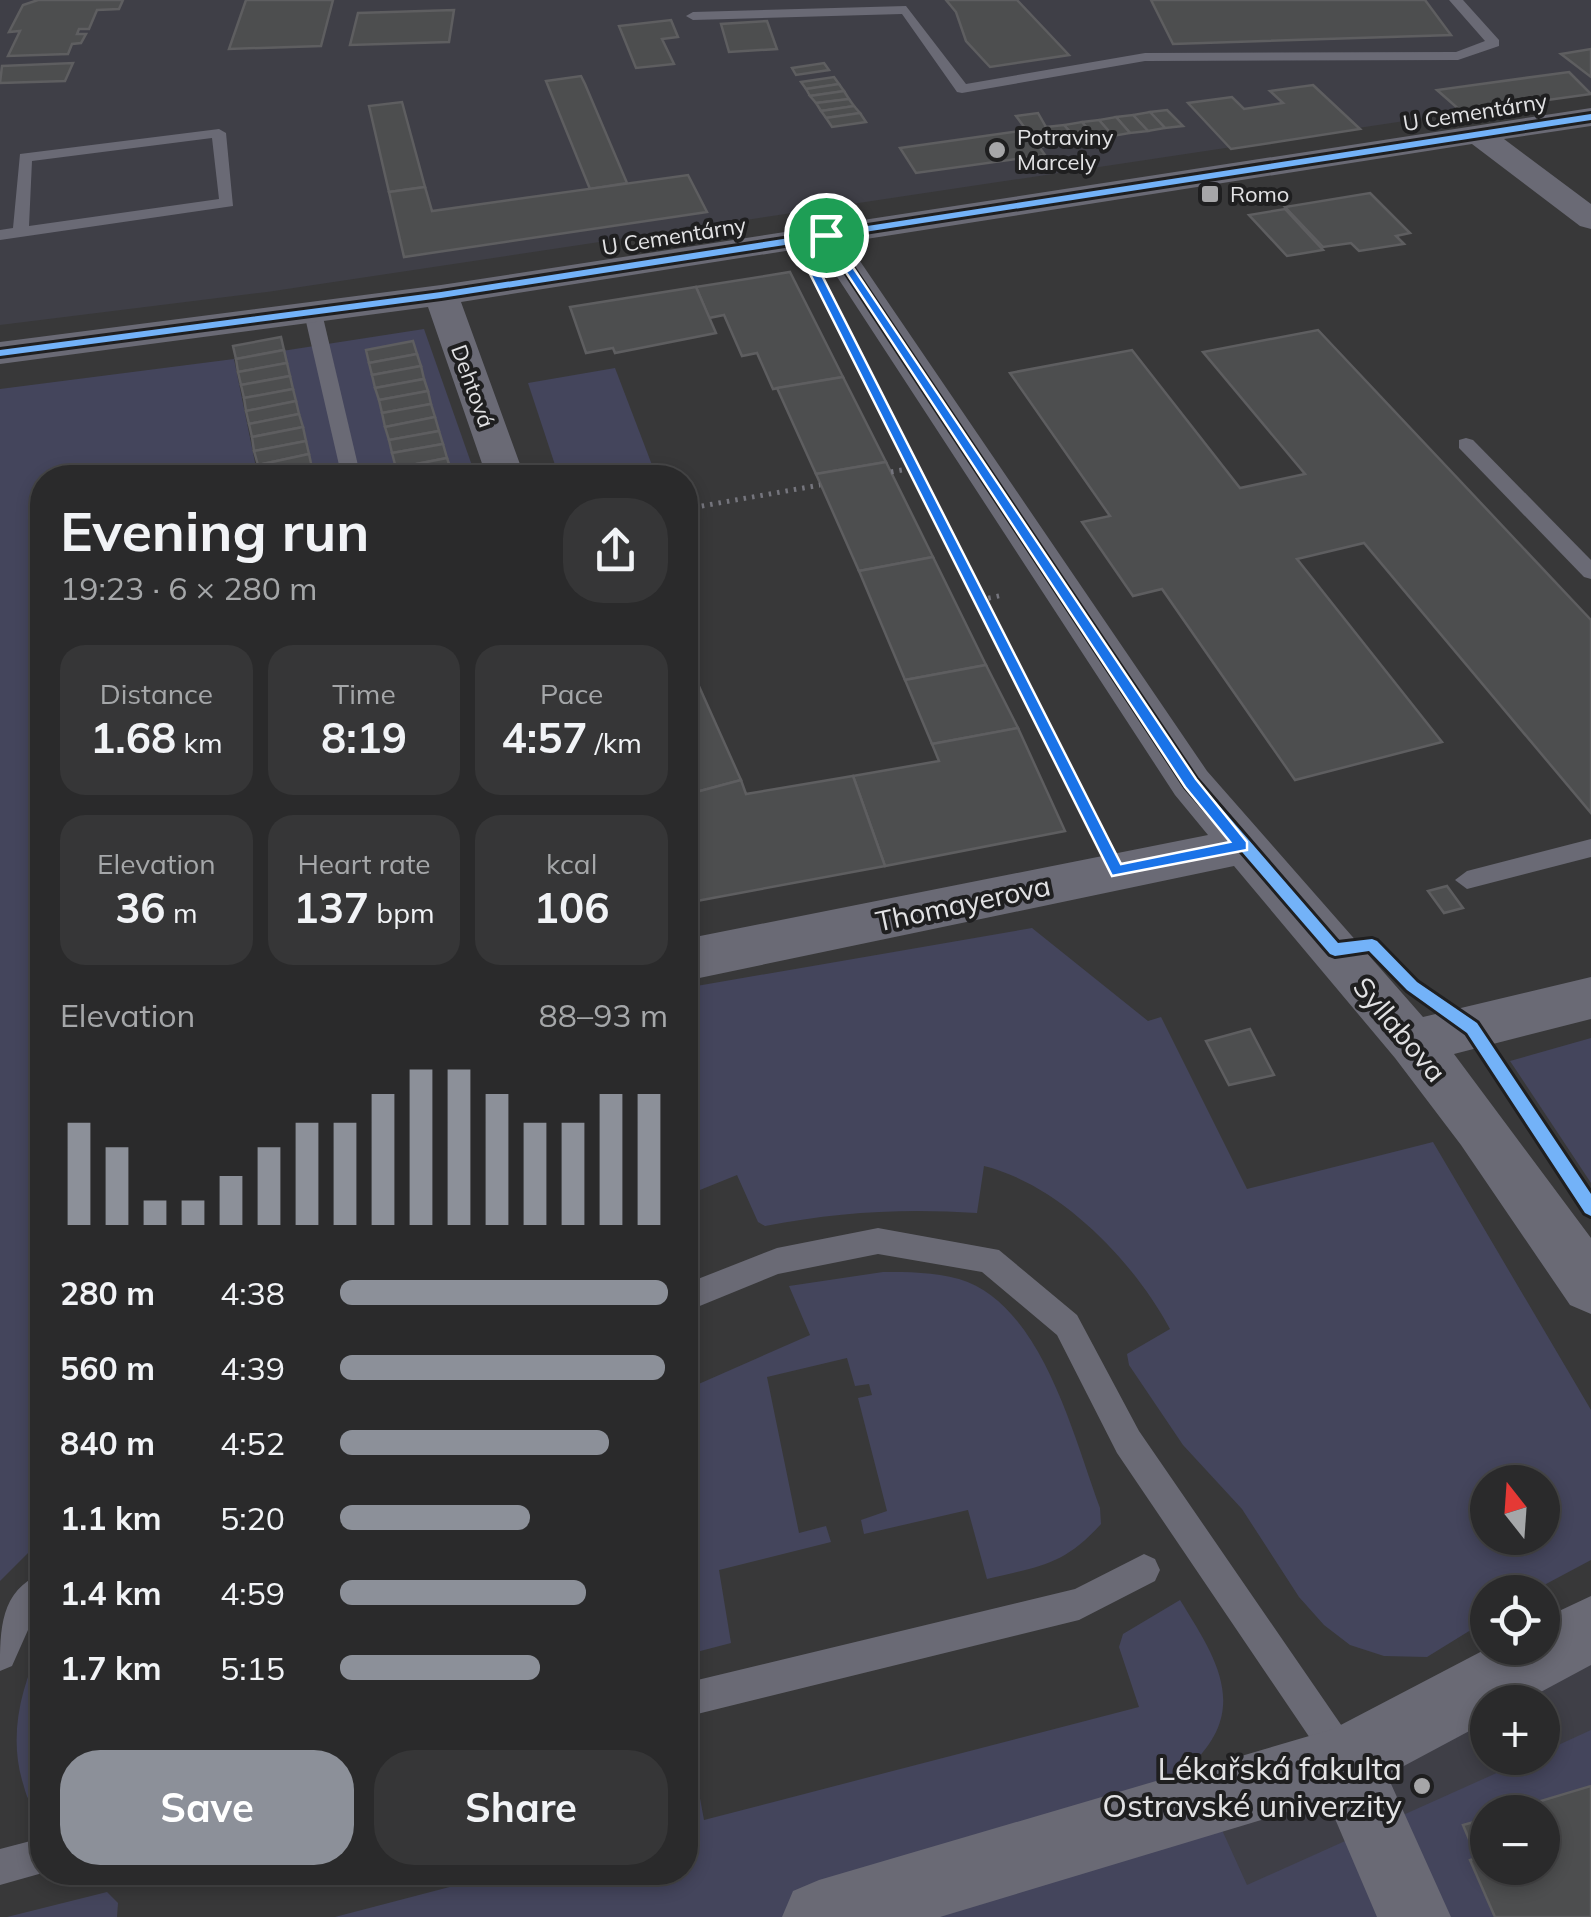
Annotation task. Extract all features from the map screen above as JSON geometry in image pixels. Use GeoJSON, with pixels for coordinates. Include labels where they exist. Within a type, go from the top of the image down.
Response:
{"type":"FeatureCollection","features":[{"type":"Feature","properties":{"kind":"street","name":"U Cementárny"},"geometry":{"type":"LineString","coordinates":[[0,353],[441,295],[1591,117]]}},
{"type":"Feature","properties":{"kind":"street"},"geometry":{"type":"LineString","coordinates":[[1479,135],[1591,219]]}},
{"type":"Feature","properties":{"kind":"street","name":"Syllabova"},"geometry":{"type":"LineString","coordinates":[[826,235],[1190,783],[1413,1042],[1480,1128],[1591,1286]]}},
{"type":"Feature","properties":{"kind":"street","name":"Dehtová"},"geometry":{"type":"LineString","coordinates":[[441,295],[501,465]]}},
{"type":"Feature","properties":{"kind":"street","name":"Thomayerova"},"geometry":{"type":"LineString","coordinates":[[698,957],[1242,846]]}},
{"type":"Feature","properties":{"kind":"street"},"geometry":{"type":"LineString","coordinates":[[1413,1042],[1591,998]]}},
{"type":"Feature","properties":{"kind":"street"},"geometry":{"type":"LineString","coordinates":[[819,1917],[1345,1760],[1591,1629]]}},
{"type":"Feature","properties":{"kind":"street"},"geometry":{"type":"LineString","coordinates":[[1345,1760],[1414,1917]]}},
{"type":"Feature","properties":{"kind":"lane"},"geometry":{"type":"LineString","coordinates":[[693,16],[906,10],[962,89],[1145,57],[1458,56],[1494,43],[1456,0]]}},
{"type":"Feature","properties":{"kind":"lane"},"geometry":{"type":"LineString","coordinates":[[0,235],[228,203],[219,133],[25,157],[20,232]]}},
{"type":"Feature","properties":{"kind":"lane"},"geometry":{"type":"LineString","coordinates":[[312,312],[349,465]]}},
{"type":"Feature","properties":{"kind":"lane"},"geometry":{"type":"LineString","coordinates":[[1466,444],[1591,572]]}},
{"type":"Feature","properties":{"kind":"lane"},"geometry":{"type":"LineString","coordinates":[[1467,880],[1591,848]]}},
{"type":"Feature","properties":{"kind":"lane"},"geometry":{"type":"LineString","coordinates":[[698,1293],[777,1261],[878,1241],[988,1260],[1067,1325],[1128,1442],[1345,1760]]}},
{"type":"Feature","properties":{"kind":"lane"},"geometry":{"type":"LineString","coordinates":[[698,1697],[1079,1604],[1144,1570]]}},
{"type":"Feature","properties":{"kind":"lane"},"geometry":{"type":"LineString","coordinates":[[0,1654],[20,1608],[30,1599]]}},
{"type":"Feature","properties":{"kind":"lane"},"geometry":{"type":"LineString","coordinates":[[0,1867],[30,1859]]}},
{"type":"Feature","properties":{"kind":"path"},"geometry":{"type":"LineString","coordinates":[[906,454],[1117,871]]}},
{"type":"Feature","properties":{"kind":"path"},"geometry":{"type":"LineString","coordinates":[[890,472],[913,468]]}},
{"type":"Feature","properties":{"kind":"path"},"geometry":{"type":"LineString","coordinates":[[698,507],[820,484]]}},
{"type":"Feature","properties":{"kind":"shaded area"},"geometry":{"type":"Polygon","coordinates":[[[0,0],[1591,0],[1591,93],[267,292],[0,325],[0,0]]]}},
{"type":"Feature","properties":{"kind":"shaded area"},"geometry":{"type":"Polygon","coordinates":[[[424,329],[472,465],[310,465],[282,351],[424,329]]]}},
{"type":"Feature","properties":{"kind":"shaded area"},"geometry":{"type":"Polygon","coordinates":[[[234,359],[256,465],[30,465],[30,1551],[0,1581],[0,389],[234,359]]]}},
{"type":"Feature","properties":{"kind":"shaded area"},"geometry":{"type":"Polygon","coordinates":[[[615,368],[652,465],[555,465],[528,383],[615,368]]]}},
{"type":"Feature","properties":{"kind":"shaded area"},"geometry":{"type":"Polygon","coordinates":[[[1032,928],[1148,1021],[1161,1017],[1247,1189],[1433,1142],[1591,1410],[1591,1560],[1560,1577],[1470,1575],[1470,1630],[1427,1657],[1384,1656],[1350,1645],[1324,1625],[1299,1597],[1242,1509],[1183,1445],[1129,1365],[1127,1354],[1170,1329],[1116,1253],[1067,1208],[1013,1176],[984,1166],[977,1213],[870,1212],[765,1226],[758,1222],[737,1175],[698,1191],[698,986],[1032,928]]]}},
{"type":"Feature","properties":{"kind":"shaded area"},"geometry":{"type":"Polygon","coordinates":[[[1591,1038],[1591,1183],[1510,1061],[1591,1038]]]}},
{"type":"Feature","properties":{"kind":"shaded area"},"geometry":{"type":"Polygon","coordinates":[[[883,1272],[959,1279],[988,1293],[1012,1315],[1033,1343],[1050,1376],[1100,1508],[1101,1524],[1075,1548],[1050,1562],[987,1579],[968,1510],[864,1534],[861,1520],[887,1511],[858,1398],[872,1395],[869,1384],[855,1386],[847,1358],[767,1377],[799,1533],[826,1526],[831,1542],[719,1570],[731,1643],[698,1652],[698,1384],[810,1335],[789,1286],[883,1272]]]}},
{"type":"Feature","properties":{"kind":"shaded area"},"geometry":{"type":"Polygon","coordinates":[[[1180,1600],[1215,1663],[1223,1703],[1220,1723],[1210,1743],[1192,1764],[1247,1885],[1492,1775],[1560,1775],[1560,1744],[1591,1730],[1591,1917],[335,1917],[457,1885],[698,1885],[698,1787],[704,1820],[1139,1707],[1119,1647],[1123,1634],[1180,1600]]]}},
{"type":"Feature","properties":{"kind":"shaded area","name":"Lékařská fakulta Ostravské univerzity"},"geometry":{"type":"Polygon","coordinates":[[[1591,1644],[1591,1917],[794,1917],[1470,1685],[1470,1775],[1560,1775],[1560,1685],[1471,1685],[1530,1665],[1560,1665],[1560,1655],[1591,1644]]]}},
{"type":"Feature","properties":{"kind":"shaded area"},"geometry":{"type":"Polygon","coordinates":[[[30,1671],[30,1801],[18,1763],[17,1745],[19,1710],[30,1671]]]}},
{"type":"Feature","properties":{"kind":"shaded area"},"geometry":{"type":"Polygon","coordinates":[[[107,1892],[118,1903],[117,1917],[7,1917],[107,1892]]]}},
{"type":"Feature","properties":{"kind":"building"},"geometry":{"type":"Polygon","coordinates":[[[38,0],[123,0],[119,9],[97,10],[89,29],[79,29],[77,34],[86,34],[81,43],[72,44],[68,54],[8,56],[20,31],[9,32],[23,5],[38,0]]]}},
{"type":"Feature","properties":{"kind":"building"},"geometry":{"type":"Polygon","coordinates":[[[246,0],[333,0],[321,46],[229,49],[246,0]]]}},
{"type":"Feature","properties":{"kind":"building"},"geometry":{"type":"Polygon","coordinates":[[[946,0],[1017,0],[1069,55],[990,67],[966,41],[956,12],[946,0]]]}},
{"type":"Feature","properties":{"kind":"building"},"geometry":{"type":"Polygon","coordinates":[[[1151,0],[1425,0],[1451,35],[1173,44],[1151,0]]]}},
{"type":"Feature","properties":{"kind":"building"},"geometry":{"type":"Polygon","coordinates":[[[454,10],[449,42],[350,45],[358,13],[454,10]]]}},
{"type":"Feature","properties":{"kind":"building"},"geometry":{"type":"Polygon","coordinates":[[[671,20],[678,37],[662,39],[674,64],[636,68],[619,26],[671,20]]]}},
{"type":"Feature","properties":{"kind":"building"},"geometry":{"type":"Polygon","coordinates":[[[767,21],[777,49],[729,52],[721,24],[767,21]]]}},
{"type":"Feature","properties":{"kind":"building"},"geometry":{"type":"Polygon","coordinates":[[[1591,49],[1591,77],[1561,54],[1591,49]]]}},
{"type":"Feature","properties":{"kind":"building"},"geometry":{"type":"Polygon","coordinates":[[[73,63],[65,81],[0,83],[2,66],[73,63]]]}},
{"type":"Feature","properties":{"kind":"building"},"geometry":{"type":"Polygon","coordinates":[[[824,63],[829,70],[796,75],[792,68],[824,63]]]}},
{"type":"Feature","properties":{"kind":"building"},"geometry":{"type":"Polygon","coordinates":[[[1569,72],[1591,94],[1462,112],[1437,90],[1569,72]]]}},
{"type":"Feature","properties":{"kind":"building"},"geometry":{"type":"Polygon","coordinates":[[[581,76],[627,183],[590,189],[546,81],[581,76]]]}},
{"type":"Feature","properties":{"kind":"building"},"geometry":{"type":"Polygon","coordinates":[[[834,77],[839,84],[806,89],[801,82],[834,77]]]}},
{"type":"Feature","properties":{"kind":"building"},"geometry":{"type":"Polygon","coordinates":[[[839,84],[844,91],[810,96],[806,89],[839,84]]]}},
{"type":"Feature","properties":{"kind":"building"},"geometry":{"type":"Polygon","coordinates":[[[1313,85],[1360,129],[1231,149],[1188,103],[1232,97],[1244,109],[1283,103],[1270,91],[1313,85]]]}},
{"type":"Feature","properties":{"kind":"building"},"geometry":{"type":"Polygon","coordinates":[[[844,91],[849,99],[816,103],[810,96],[844,91]]]}},
{"type":"Feature","properties":{"kind":"building"},"geometry":{"type":"Polygon","coordinates":[[[849,99],[854,106],[821,111],[816,103],[849,99]]]}},
{"type":"Feature","properties":{"kind":"building"},"geometry":{"type":"Polygon","coordinates":[[[402,102],[425,187],[389,192],[369,106],[402,102]]]}},
{"type":"Feature","properties":{"kind":"building"},"geometry":{"type":"Polygon","coordinates":[[[854,106],[860,113],[826,118],[821,111],[854,106]]]}},
{"type":"Feature","properties":{"kind":"building"},"geometry":{"type":"Polygon","coordinates":[[[1167,110],[1183,126],[1165,128],[1150,112],[1167,110]]]}},
{"type":"Feature","properties":{"kind":"building"},"geometry":{"type":"Polygon","coordinates":[[[1150,112],[1165,128],[1148,131],[1133,115],[1150,112]]]}},
{"type":"Feature","properties":{"kind":"building"},"geometry":{"type":"Polygon","coordinates":[[[860,113],[866,122],[832,127],[826,118],[860,113]]]}},
{"type":"Feature","properties":{"kind":"building"},"geometry":{"type":"Polygon","coordinates":[[[1038,113],[1060,144],[1039,147],[1016,116],[1038,113]]]}},
{"type":"Feature","properties":{"kind":"building"},"geometry":{"type":"Polygon","coordinates":[[[1133,115],[1148,131],[1130,133],[1116,117],[1133,115]]]}},
{"type":"Feature","properties":{"kind":"building"},"geometry":{"type":"Polygon","coordinates":[[[1116,117],[1130,133],[1113,136],[1099,120],[1116,117]]]}},
{"type":"Feature","properties":{"kind":"building"},"geometry":{"type":"Polygon","coordinates":[[[1099,120],[1113,136],[1095,138],[1082,122],[1099,120]]]}},
{"type":"Feature","properties":{"kind":"building"},"geometry":{"type":"Polygon","coordinates":[[[1082,122],[1095,138],[1078,141],[1064,125],[1082,122]]]}},
{"type":"Feature","properties":{"kind":"building"},"geometry":{"type":"Polygon","coordinates":[[[1064,125],[1078,141],[1060,144],[1046,127],[1064,125]]]}},
{"type":"Feature","properties":{"kind":"building"},"geometry":{"type":"Polygon","coordinates":[[[1027,130],[1045,155],[916,173],[900,148],[1027,130]]]}},
{"type":"Feature","properties":{"kind":"building"},"geometry":{"type":"Polygon","coordinates":[[[688,175],[707,212],[404,257],[389,192],[425,187],[432,211],[688,175]]]}},
{"type":"Feature","properties":{"kind":"building"},"geometry":{"type":"Polygon","coordinates":[[[1370,193],[1410,233],[1396,236],[1404,244],[1359,251],[1351,243],[1323,247],[1285,207],[1370,193]]]}},
{"type":"Feature","properties":{"kind":"building"},"geometry":{"type":"Polygon","coordinates":[[[1285,209],[1323,250],[1287,256],[1249,215],[1285,209]]]}},
{"type":"Feature","properties":{"kind":"building"},"geometry":{"type":"Polygon","coordinates":[[[790,272],[843,377],[773,389],[757,353],[742,356],[724,315],[709,318],[696,287],[790,272]]]}},
{"type":"Feature","properties":{"kind":"building"},"geometry":{"type":"Polygon","coordinates":[[[696,287],[716,333],[615,353],[613,348],[586,353],[570,307],[696,287]]]}},
{"type":"Feature","properties":{"kind":"building"},"geometry":{"type":"Polygon","coordinates":[[[1318,330],[1591,620],[1591,813],[1364,543],[1297,559],[1442,742],[1295,780],[1162,589],[1133,596],[1082,522],[1110,516],[1010,373],[1132,350],[1240,488],[1305,474],[1203,352],[1318,330]]]}},
{"type":"Feature","properties":{"kind":"building"},"geometry":{"type":"Polygon","coordinates":[[[281,337],[284,350],[236,359],[233,346],[281,337]]]}},
{"type":"Feature","properties":{"kind":"building"},"geometry":{"type":"Polygon","coordinates":[[[413,341],[417,354],[369,363],[366,350],[413,341]]]}},
{"type":"Feature","properties":{"kind":"building"},"geometry":{"type":"Polygon","coordinates":[[[284,350],[287,363],[238,372],[236,359],[284,350]]]}},
{"type":"Feature","properties":{"kind":"building"},"geometry":{"type":"Polygon","coordinates":[[[417,354],[421,366],[372,375],[369,363],[417,354]]]}},
{"type":"Feature","properties":{"kind":"building"},"geometry":{"type":"Polygon","coordinates":[[[287,363],[290,376],[241,385],[238,372],[287,363]]]}},
{"type":"Feature","properties":{"kind":"building"},"geometry":{"type":"Polygon","coordinates":[[[421,366],[424,379],[375,388],[372,375],[421,366]]]}},
{"type":"Feature","properties":{"kind":"building"},"geometry":{"type":"Polygon","coordinates":[[[290,376],[293,389],[244,398],[241,385],[290,376]]]}},
{"type":"Feature","properties":{"kind":"building"},"geometry":{"type":"Polygon","coordinates":[[[843,377],[886,462],[816,474],[777,388],[843,377]]]}},
{"type":"Feature","properties":{"kind":"building"},"geometry":{"type":"Polygon","coordinates":[[[424,379],[428,391],[379,400],[375,388],[424,379]]]}},
{"type":"Feature","properties":{"kind":"building"},"geometry":{"type":"Polygon","coordinates":[[[293,389],[296,401],[246,411],[244,398],[293,389]]]}},
{"type":"Feature","properties":{"kind":"building"},"geometry":{"type":"Polygon","coordinates":[[[428,391],[431,404],[382,413],[379,400],[428,391]]]}},
{"type":"Feature","properties":{"kind":"building"},"geometry":{"type":"Polygon","coordinates":[[[296,401],[299,414],[249,424],[246,411],[296,401]]]}},
{"type":"Feature","properties":{"kind":"building"},"geometry":{"type":"Polygon","coordinates":[[[431,404],[435,417],[385,427],[382,413],[431,404]]]}},
{"type":"Feature","properties":{"kind":"building"},"geometry":{"type":"Polygon","coordinates":[[[299,414],[303,427],[252,437],[249,424],[299,414]]]}},
{"type":"Feature","properties":{"kind":"building"},"geometry":{"type":"Polygon","coordinates":[[[435,417],[439,431],[389,440],[385,427],[435,417]]]}},
{"type":"Feature","properties":{"kind":"building"},"geometry":{"type":"Polygon","coordinates":[[[303,427],[306,441],[254,451],[252,437],[303,427]]]}},
{"type":"Feature","properties":{"kind":"building"},"geometry":{"type":"Polygon","coordinates":[[[439,431],[443,444],[392,453],[389,440],[439,431]]]}},
{"type":"Feature","properties":{"kind":"building"},"geometry":{"type":"Polygon","coordinates":[[[306,441],[309,454],[258,465],[254,451],[306,441]]]}},
{"type":"Feature","properties":{"kind":"building"},"geometry":{"type":"Polygon","coordinates":[[[443,444],[447,458],[395,465],[392,453],[443,444]]]}},
{"type":"Feature","properties":{"kind":"building"},"geometry":{"type":"Polygon","coordinates":[[[309,454],[311,465],[258,465],[309,454]]]}},
{"type":"Feature","properties":{"kind":"building"},"geometry":{"type":"Polygon","coordinates":[[[447,458],[449,465],[411,465],[447,458]]]}},
{"type":"Feature","properties":{"kind":"building"},"geometry":{"type":"Polygon","coordinates":[[[886,462],[933,557],[859,571],[816,474],[886,462]]]}},
{"type":"Feature","properties":{"kind":"building"},"geometry":{"type":"Polygon","coordinates":[[[933,557],[986,665],[905,680],[859,571],[933,557]]]}},
{"type":"Feature","properties":{"kind":"building"},"geometry":{"type":"Polygon","coordinates":[[[986,665],[1018,728],[932,744],[905,680],[986,665]]]}},
{"type":"Feature","properties":{"kind":"building"},"geometry":{"type":"Polygon","coordinates":[[[698,684],[741,780],[698,792],[698,684]]]}},
{"type":"Feature","properties":{"kind":"building"},"geometry":{"type":"Polygon","coordinates":[[[1018,728],[1065,831],[885,866],[853,776],[939,761],[932,744],[1018,728]]]}},
{"type":"Feature","properties":{"kind":"building"},"geometry":{"type":"Polygon","coordinates":[[[853,776],[885,866],[698,901],[698,792],[741,780],[746,794],[853,776]]]}},
{"type":"Feature","properties":{"kind":"building"},"geometry":{"type":"Polygon","coordinates":[[[1447,886],[1463,908],[1444,913],[1428,891],[1447,886]]]}},
{"type":"Feature","properties":{"kind":"building"},"geometry":{"type":"Polygon","coordinates":[[[1250,1029],[1274,1075],[1229,1085],[1206,1041],[1250,1029]]]}},
{"type":"Feature","properties":{"kind":"building"},"geometry":{"type":"Polygon","coordinates":[[[1591,1786],[1591,1917],[1495,1917],[1481,1885],[1560,1885],[1560,1795],[1591,1786]]]}},
{"type":"Feature","properties":{"kind":"building"},"geometry":{"type":"Polygon","coordinates":[[[1470,1823],[1470,1842],[1463,1825],[1470,1823]]]}},
{"type":"Feature","properties":{"kind":"cycle path"},"geometry":{"type":"LineString","coordinates":[[0,353],[441,295],[1591,117]]}},
{"type":"Feature","properties":{"kind":"cycle path"},"geometry":{"type":"LineString","coordinates":[[826,235],[1191,783],[1335,950],[1372,945],[1412,986],[1472,1028],[1591,1208]]}},
{"type":"Feature","properties":{"kind":"place","name":"Potraviny Marcely"},"geometry":{"type":"Point","coordinates":[997,150]}},
{"type":"Feature","properties":{"kind":"place","name":"Romo"},"geometry":{"type":"Point","coordinates":[1210,194]}},
{"type":"Feature","properties":{"kind":"place","name":"Lékařská fakulta Ostravské univerzity"},"geometry":{"type":"Point","coordinates":[1422,1786]}},
{"type":"Feature","properties":{"kind":"route"},"geometry":{"type":"LineString","coordinates":[[826,235],[1190,783],[1242,846],[1117,871],[798,240],[826,235]]}}]}
